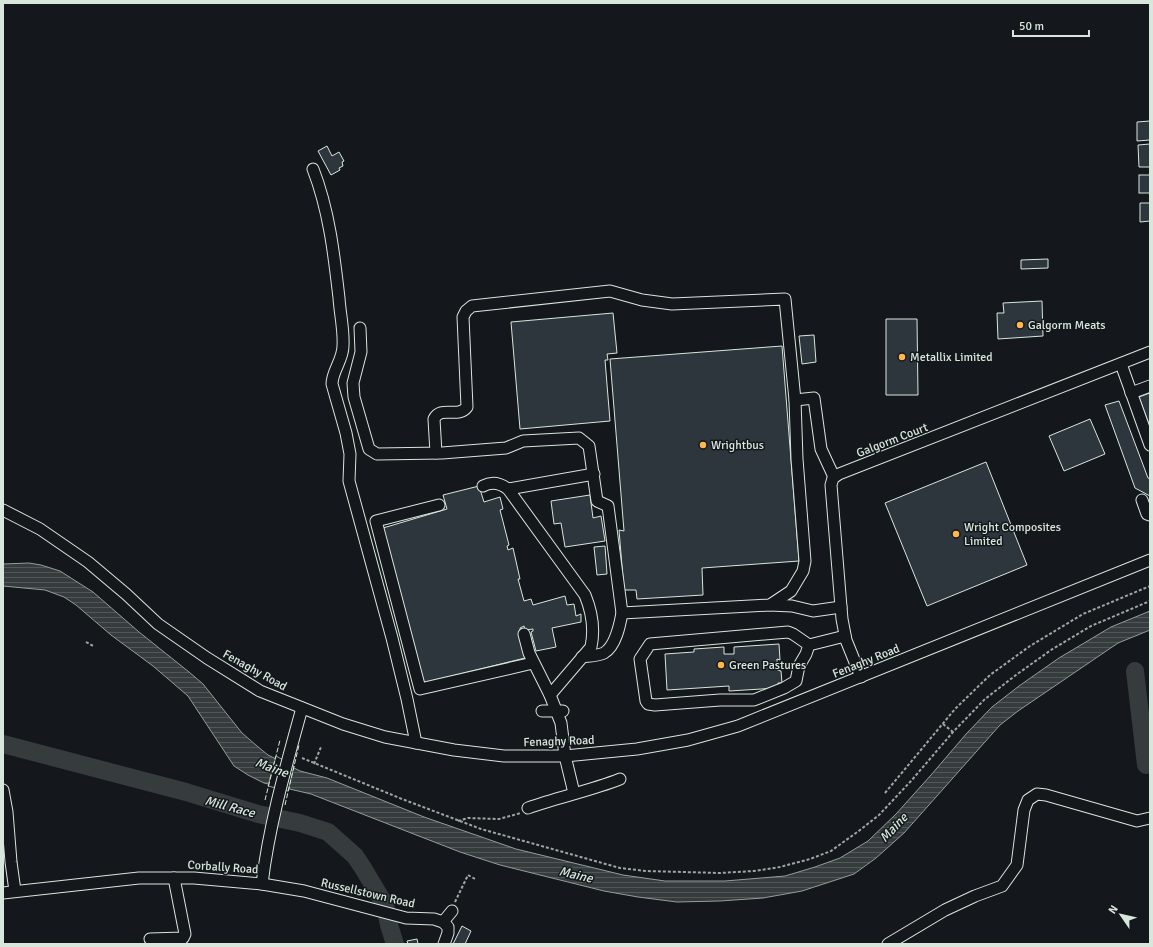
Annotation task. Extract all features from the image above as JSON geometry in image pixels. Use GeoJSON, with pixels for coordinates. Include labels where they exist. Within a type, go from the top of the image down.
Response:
{"type":"FeatureCollection","features":[{"type":"Feature","properties":{"kind":"street"},"geometry":{"type":"LineString","coordinates":[[313,168],[322,193],[333,245],[343,336],[343,352],[332,377],[332,384],[346,433],[350,454],[350,481],[392,638],[416,743]]}},
{"type":"Feature","properties":{"kind":"street"},"geometry":{"type":"LineString","coordinates":[[436,453],[434,419],[436,415],[441,412],[460,413],[467,407],[463,317],[466,311],[472,306],[610,291],[642,300],[672,304],[785,299],[795,400],[797,459],[805,561],[803,571],[791,591],[770,605]]}},
{"type":"Feature","properties":{"kind":"street"},"geometry":{"type":"LineString","coordinates":[[360,328],[361,352],[353,383],[354,397],[369,449],[377,454],[436,453],[506,448],[523,441],[578,438],[589,446],[597,501],[608,506],[622,613],[620,629],[612,644],[605,652],[582,657]]}},
{"type":"Feature","properties":{"kind":"street","name":"Galgorm Court"},"geometry":{"type":"LineString","coordinates":[[834,477],[1150,352]]}},
{"type":"Feature","properties":{"kind":"street"},"geometry":{"type":"LineString","coordinates":[[1121,364],[1149,438]]}},
{"type":"Feature","properties":{"kind":"street"},"geometry":{"type":"LineString","coordinates":[[1131,393],[1150,386]]}},
{"type":"Feature","properties":{"kind":"street"},"geometry":{"type":"LineString","coordinates":[[795,400],[814,398],[821,449],[834,477],[831,485],[841,607],[845,636],[861,677]]}},
{"type":"Feature","properties":{"kind":"street"},"geometry":{"type":"LineString","coordinates":[[508,489],[594,474]]}},
{"type":"Feature","properties":{"kind":"street"},"geometry":{"type":"LineString","coordinates":[[483,486],[489,483],[501,484],[508,489],[585,595],[591,610],[593,637],[591,647],[550,696]]}},
{"type":"Feature","properties":{"kind":"street"},"geometry":{"type":"LineString","coordinates":[[1142,500],[1147,514],[1150,515]]}},
{"type":"Feature","properties":{"kind":"street"},"geometry":{"type":"LineString","coordinates":[[438,505],[376,521],[420,690],[533,663]]}},
{"type":"Feature","properties":{"kind":"street","name":"Fenaghy Road"},"geometry":{"type":"LineString","coordinates":[[3,510],[40,529],[88,562],[126,594],[158,624],[207,658],[260,691],[342,724],[385,736],[454,750],[504,756],[565,756],[637,749],[688,740],[738,726],[1150,560]]}},
{"type":"Feature","properties":{"kind":"street"},"geometry":{"type":"LineString","coordinates":[[622,613],[770,605],[792,606],[813,611],[841,607]]}},
{"type":"Feature","properties":{"kind":"street"},"geometry":{"type":"LineString","coordinates":[[809,645],[799,666],[796,681],[784,688],[754,700],[720,700],[655,705],[648,704],[646,701],[640,659],[650,644],[788,632],[809,645],[845,636]]}},
{"type":"Feature","properties":{"kind":"street"},"geometry":{"type":"LineString","coordinates":[[524,634],[533,663],[550,696],[560,711],[565,756],[574,793]]}},
{"type":"Feature","properties":{"kind":"street","name":"Corbally Road"},"geometry":{"type":"LineString","coordinates":[[3,892],[139,878],[194,878],[262,884],[267,848],[275,812],[302,708]]}},
{"type":"Feature","properties":{"kind":"street"},"geometry":{"type":"LineString","coordinates":[[542,711],[560,711]]}},
{"type":"Feature","properties":{"kind":"street"},"geometry":{"type":"LineString","coordinates":[[528,808],[552,799],[603,786],[620,779]]}},
{"type":"Feature","properties":{"kind":"street"},"geometry":{"type":"LineString","coordinates":[[3,790],[8,812],[11,862],[15,891]]}},
{"type":"Feature","properties":{"kind":"street"},"geometry":{"type":"LineString","coordinates":[[888,944],[945,910],[975,896],[1002,886],[1017,866],[1024,810],[1028,800],[1037,794],[1046,795],[1137,822],[1150,818]]}},
{"type":"Feature","properties":{"kind":"street"},"geometry":{"type":"LineString","coordinates":[[150,939],[183,938],[185,934],[174,878]]}},
{"type":"Feature","properties":{"kind":"street","name":"Russellstown Road"},"geometry":{"type":"LineString","coordinates":[[262,884],[304,891],[406,918],[434,919],[443,922]]}},
{"type":"Feature","properties":{"kind":"street"},"geometry":{"type":"LineString","coordinates":[[444,944],[448,933],[448,927],[443,922],[452,911]]}},
{"type":"Feature","properties":{"kind":"path"},"geometry":{"type":"LineString","coordinates":[[885,793],[955,709],[990,675],[1030,646],[1083,614],[1150,586]]}},
{"type":"Feature","properties":{"kind":"path"},"geometry":{"type":"LineString","coordinates":[[302,758],[481,829],[620,868],[646,871],[720,873],[754,871],[780,867],[810,859],[831,851],[860,830],[879,814],[911,781],[953,732],[985,699],[1016,675],[1052,650],[1091,626],[1150,600]]}},
{"type":"Feature","properties":{"kind":"path"},"geometry":{"type":"LineString","coordinates":[[86,642],[93,646]]}},
{"type":"Feature","properties":{"kind":"path"},"geometry":{"type":"LineString","coordinates":[[943,724],[953,732]]}},
{"type":"Feature","properties":{"kind":"path"},"geometry":{"type":"LineString","coordinates":[[314,764],[321,747]]}},
{"type":"Feature","properties":{"kind":"path"},"geometry":{"type":"LineString","coordinates":[[458,820],[468,818],[485,819],[509,817],[521,813],[528,808]]}},
{"type":"Feature","properties":{"kind":"path"},"geometry":{"type":"LineString","coordinates":[[452,911],[468,876],[475,879]]}},
{"type":"Feature","properties":{"kind":"water","name":"Maine"},"geometry":{"type":"Polygon","coordinates":[[[29,563],[60,571],[93,592],[203,684],[242,733],[257,746],[268,755],[300,771],[327,778],[424,817],[516,849],[623,875],[665,881],[725,881],[785,876],[840,858],[868,841],[896,814],[967,733],[992,707],[1019,686],[1059,658],[1111,627],[1150,611],[1150,630],[1118,643],[1018,711],[1000,725],[904,833],[876,858],[854,874],[802,891],[763,898],[677,902],[604,891],[500,865],[460,852],[311,794],[264,783],[248,775],[234,766],[188,696],[153,666],[111,635],[76,605],[64,597],[45,590],[3,586],[3,564],[29,563]]]}},
{"type":"Feature","properties":{"kind":"pier"},"geometry":{"type":"Polygon","coordinates":[[[276,756],[294,766],[288,791],[268,786],[276,756]]]}},
{"type":"Feature","properties":{"kind":"building"},"geometry":{"type":"Polygon","coordinates":[[[1150,121],[1150,140],[1137,141],[1137,122],[1150,121]]]}},
{"type":"Feature","properties":{"kind":"building"},"geometry":{"type":"Polygon","coordinates":[[[1150,144],[1150,167],[1139,167],[1138,145],[1150,144]]]}},
{"type":"Feature","properties":{"kind":"building"},"geometry":{"type":"Polygon","coordinates":[[[327,146],[332,156],[339,152],[344,161],[342,162],[343,166],[339,168],[340,170],[331,175],[318,151],[327,146]]]}},
{"type":"Feature","properties":{"kind":"building"},"geometry":{"type":"Polygon","coordinates":[[[1139,175],[1150,175],[1150,193],[1139,193],[1139,175]]]}},
{"type":"Feature","properties":{"kind":"building"},"geometry":{"type":"Polygon","coordinates":[[[1140,203],[1150,203],[1150,221],[1140,222],[1140,203]]]}},
{"type":"Feature","properties":{"kind":"building"},"geometry":{"type":"Polygon","coordinates":[[[1048,259],[1048,268],[1021,269],[1021,260],[1048,259]]]}},
{"type":"Feature","properties":{"kind":"building","name":"Galgorm Meats"},"geometry":{"type":"Polygon","coordinates":[[[1042,301],[1043,336],[998,339],[997,313],[1004,313],[1003,303],[1042,301]]]}},
{"type":"Feature","properties":{"kind":"building"},"geometry":{"type":"Polygon","coordinates":[[[613,313],[617,353],[607,354],[608,360],[605,360],[610,421],[520,429],[511,322],[613,313]]]}},
{"type":"Feature","properties":{"kind":"building","name":"Metallix Limited"},"geometry":{"type":"Polygon","coordinates":[[[886,319],[917,319],[918,395],[886,395],[886,319]]]}},
{"type":"Feature","properties":{"kind":"building"},"geometry":{"type":"Polygon","coordinates":[[[814,335],[816,362],[802,364],[799,336],[814,335]]]}},
{"type":"Feature","properties":{"kind":"building","name":"Wrightbus"},"geometry":{"type":"Polygon","coordinates":[[[782,346],[799,561],[702,568],[703,595],[637,599],[636,590],[624,590],[619,530],[624,531],[610,359],[782,346]]]}},
{"type":"Feature","properties":{"kind":"building"},"geometry":{"type":"Polygon","coordinates":[[[1150,393],[1150,427],[1139,397],[1150,393]]]}},
{"type":"Feature","properties":{"kind":"building"},"geometry":{"type":"Polygon","coordinates":[[[1119,401],[1148,478],[1150,479],[1150,496],[1135,488],[1105,405],[1119,401]]]}},
{"type":"Feature","properties":{"kind":"building"},"geometry":{"type":"Polygon","coordinates":[[[1090,419],[1105,454],[1064,471],[1049,436],[1090,419]]]}},
{"type":"Feature","properties":{"kind":"building","name":"Wright Composites Limited"},"geometry":{"type":"Polygon","coordinates":[[[986,462],[1027,565],[927,606],[885,503],[986,462]]]}},
{"type":"Feature","properties":{"kind":"building"},"geometry":{"type":"Polygon","coordinates":[[[479,486],[484,502],[500,497],[503,509],[500,510],[509,545],[507,546],[508,550],[513,548],[520,579],[518,579],[524,601],[531,599],[533,605],[565,596],[567,605],[574,604],[576,616],[581,614],[581,622],[552,628],[556,647],[536,651],[531,632],[533,629],[525,630],[524,626],[520,628],[525,658],[424,683],[383,528],[447,509],[443,495],[479,486]]]}},
{"type":"Feature","properties":{"kind":"building"},"geometry":{"type":"Polygon","coordinates":[[[590,495],[593,518],[601,516],[605,541],[565,547],[561,523],[554,524],[551,501],[590,495]]]}},
{"type":"Feature","properties":{"kind":"building"},"geometry":{"type":"Polygon","coordinates":[[[605,546],[607,574],[597,575],[594,547],[605,546]]]}},
{"type":"Feature","properties":{"kind":"building","name":"Green Pastures"},"geometry":{"type":"Polygon","coordinates":[[[779,644],[780,660],[777,659],[777,670],[781,671],[782,683],[778,683],[778,688],[729,691],[729,686],[667,690],[665,654],[694,652],[694,649],[724,647],[724,654],[734,654],[734,647],[779,644]]]}},
{"type":"Feature","properties":{"kind":"building"},"geometry":{"type":"Polygon","coordinates":[[[462,926],[471,931],[465,944],[453,944],[462,926]]]}},
{"type":"Feature","properties":{"kind":"building"},"geometry":{"type":"Polygon","coordinates":[[[417,939],[418,944],[408,944],[407,941],[417,939]]]}},
{"type":"Feature","properties":{"kind":"waterway","name":"Mill Race"},"geometry":{"type":"LineString","coordinates":[[1135,671],[1146,765]]}},
{"type":"Feature","properties":{"kind":"waterway","name":"Mill Race"},"geometry":{"type":"LineString","coordinates":[[3,744],[186,792],[258,814],[300,823],[328,832],[355,856],[363,868],[385,905],[395,944]]}},
{"type":"Feature","properties":{"kind":"fence"},"geometry":{"type":"LineString","coordinates":[[265,800],[280,740]]}},
{"type":"Feature","properties":{"kind":"fence"},"geometry":{"type":"LineString","coordinates":[[285,805],[299,745]]}},
{"type":"Feature","properties":{"kind":"place","name":"Galgorm Meats"},"geometry":{"type":"Point","coordinates":[1020,325]}},
{"type":"Feature","properties":{"kind":"place","name":"Metallix Limited"},"geometry":{"type":"Point","coordinates":[902,357]}},
{"type":"Feature","properties":{"kind":"place","name":"Wrightbus"},"geometry":{"type":"Point","coordinates":[703,445]}},
{"type":"Feature","properties":{"kind":"place","name":"Wright Composites Limited"},"geometry":{"type":"Point","coordinates":[956,534]}},
{"type":"Feature","properties":{"kind":"place","name":"Green Pastures"},"geometry":{"type":"Point","coordinates":[721,665]}}]}
